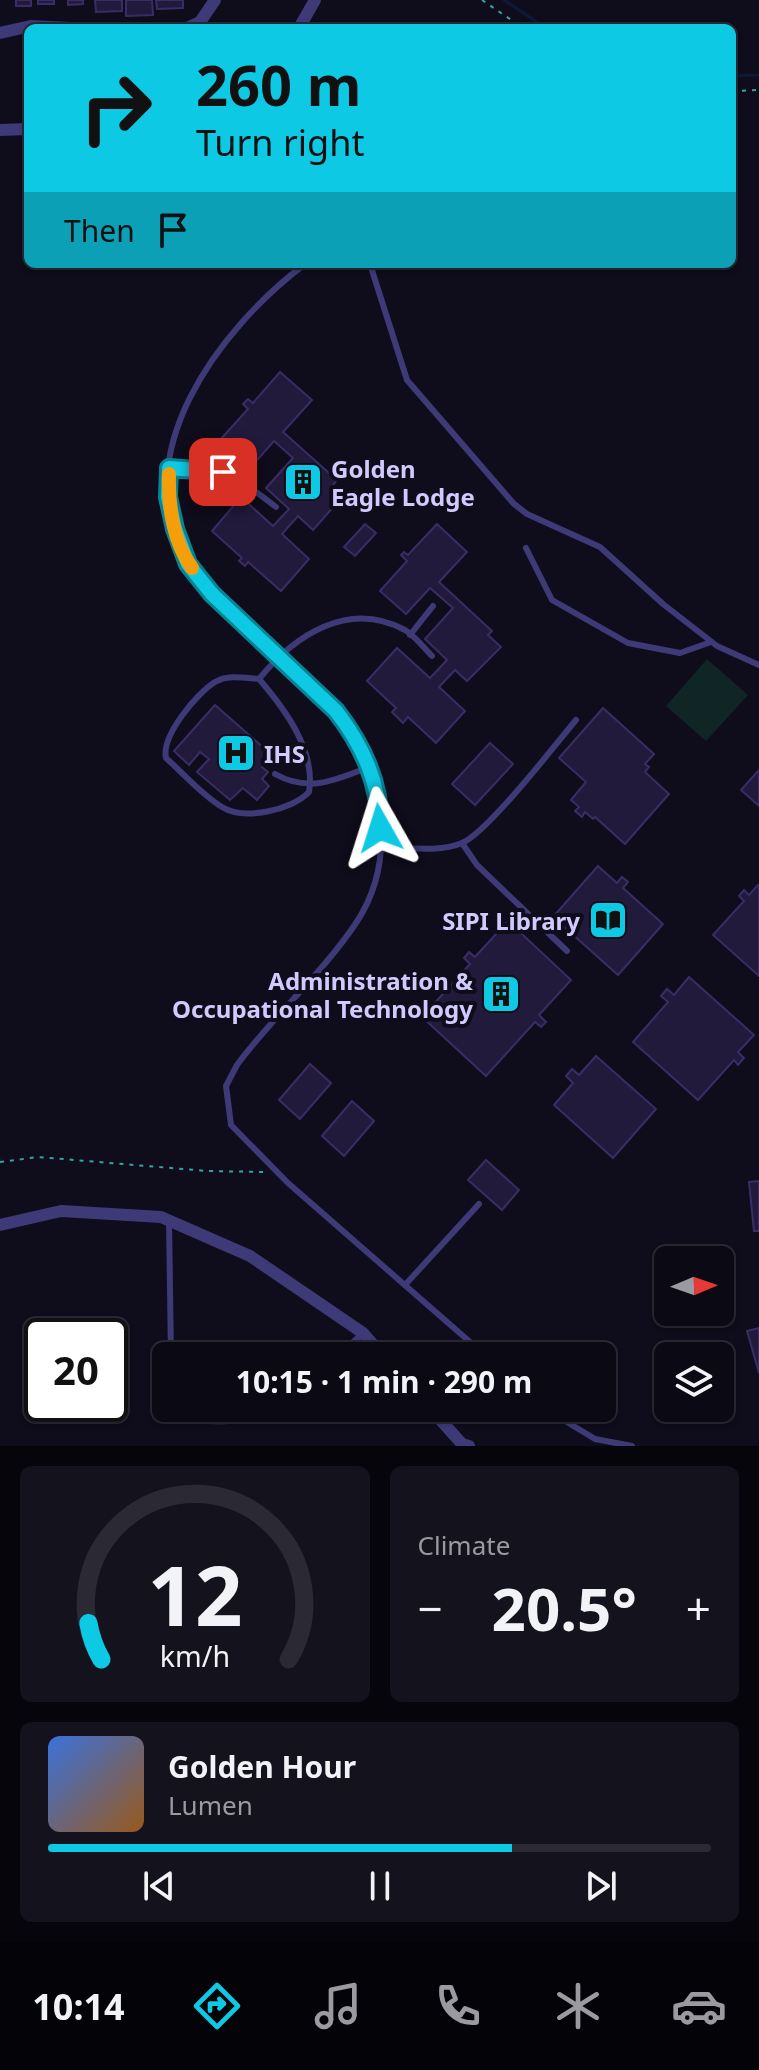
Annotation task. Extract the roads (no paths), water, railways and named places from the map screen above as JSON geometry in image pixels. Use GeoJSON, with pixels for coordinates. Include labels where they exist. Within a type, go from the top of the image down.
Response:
{"type":"FeatureCollection","features":[{"type":"Feature","properties":{"kind":"street"},"geometry":{"type":"LineString","coordinates":[[196,24],[215,0]]}},
{"type":"Feature","properties":{"kind":"street"},"geometry":{"type":"LineString","coordinates":[[301,24],[314,0]]}},
{"type":"Feature","properties":{"kind":"street"},"geometry":{"type":"LineString","coordinates":[[0,33],[24,28]]}},
{"type":"Feature","properties":{"kind":"street"},"geometry":{"type":"LineString","coordinates":[[0,130],[24,129]]}},
{"type":"Feature","properties":{"kind":"street"},"geometry":{"type":"LineString","coordinates":[[0,1225],[61,1211],[161,1217],[250,1256],[363,1333],[371,1342]]}},
{"type":"Feature","properties":{"kind":"street"},"geometry":{"type":"LineString","coordinates":[[443,1422],[465,1445]]}},
{"type":"Feature","properties":{"kind":"lane"},"geometry":{"type":"LineString","coordinates":[[300,268],[283,281],[234,333],[198,382],[178,419],[169,468],[168,497],[175,529],[188,564],[212,594],[336,711],[352,731],[369,767],[380,809],[381,847],[370,894],[356,923],[264,1028],[237,1065],[226,1086],[231,1125],[278,1173],[470,1342]]}},
{"type":"Feature","properties":{"kind":"lane"},"geometry":{"type":"LineString","coordinates":[[371,268],[407,380],[514,504],[527,514],[600,547],[711,642],[740,659],[759,665]]}},
{"type":"Feature","properties":{"kind":"lane"},"geometry":{"type":"LineString","coordinates":[[169,468],[223,472],[239,478],[276,507]]}},
{"type":"Feature","properties":{"kind":"lane"},"geometry":{"type":"LineString","coordinates":[[526,548],[552,600],[628,643],[680,653],[711,642]]}},
{"type":"Feature","properties":{"kind":"lane"},"geometry":{"type":"LineString","coordinates":[[410,635],[433,606]]}},
{"type":"Feature","properties":{"kind":"lane"},"geometry":{"type":"LineString","coordinates":[[259,679],[278,656],[322,626],[346,619],[370,619],[410,635],[432,656]]}},
{"type":"Feature","properties":{"kind":"lane"},"geometry":{"type":"LineString","coordinates":[[239,677],[259,679],[276,699],[304,747],[309,792],[288,808],[270,812],[225,810],[166,758],[164,750],[173,727],[215,682],[239,677]]}},
{"type":"Feature","properties":{"kind":"lane"},"geometry":{"type":"LineString","coordinates":[[381,847],[430,849],[462,843],[484,826],[576,720]]}},
{"type":"Feature","properties":{"kind":"lane"},"geometry":{"type":"LineString","coordinates":[[275,774],[310,785],[324,784],[369,767]]}},
{"type":"Feature","properties":{"kind":"lane"},"geometry":{"type":"LineString","coordinates":[[462,843],[477,865],[567,951]]}},
{"type":"Feature","properties":{"kind":"lane"},"geometry":{"type":"LineString","coordinates":[[405,1285],[479,1204]]}},
{"type":"Feature","properties":{"kind":"lane"},"geometry":{"type":"LineString","coordinates":[[169,1220],[171,1342]]}},
{"type":"Feature","properties":{"kind":"lane"},"geometry":{"type":"LineString","coordinates":[[353,1342],[363,1333]]}},
{"type":"Feature","properties":{"kind":"lane"},"geometry":{"type":"LineString","coordinates":[[567,1422],[595,1439],[632,1446]]}},
{"type":"Feature","properties":{"kind":"waterway"},"geometry":{"type":"LineString","coordinates":[[504,0],[540,24]]}},
{"type":"Feature","properties":{"kind":"waterway"},"geometry":{"type":"LineString","coordinates":[[736,76],[759,75]]}},
{"type":"Feature","properties":{"kind":"place","name":"Golden Eagle Lodge"},"geometry":{"type":"Point","coordinates":[303,482]}},
{"type":"Feature","properties":{"kind":"place","name":"IHS"},"geometry":{"type":"Point","coordinates":[236,753]}},
{"type":"Feature","properties":{"kind":"place","name":"SIPI Library"},"geometry":{"type":"Point","coordinates":[608,920]}},
{"type":"Feature","properties":{"kind":"place","name":"Administration & Occupational Technology"},"geometry":{"type":"Point","coordinates":[501,994]}}]}
